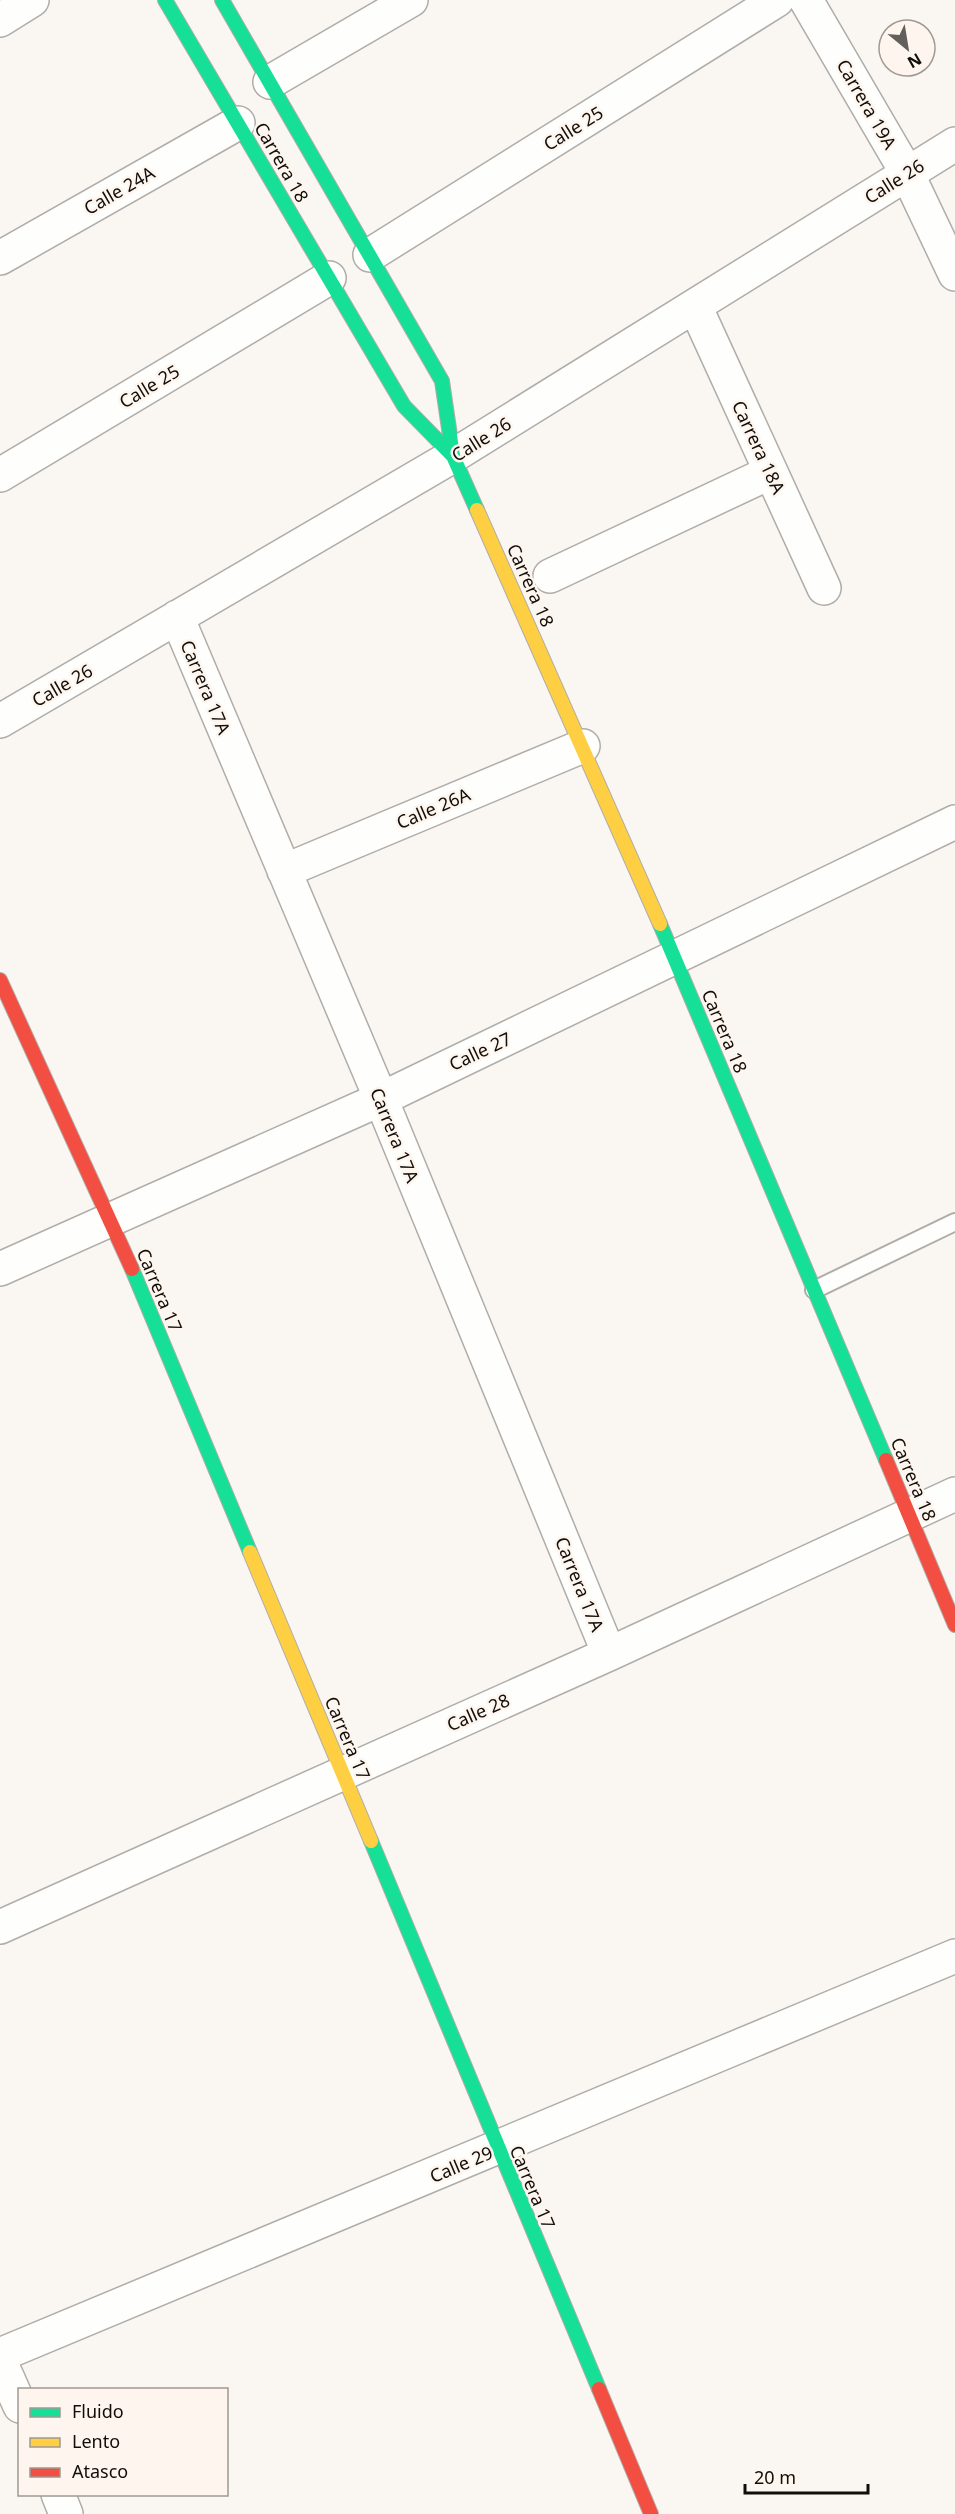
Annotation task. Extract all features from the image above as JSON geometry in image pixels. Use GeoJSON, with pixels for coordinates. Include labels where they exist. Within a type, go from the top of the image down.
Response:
{"type":"FeatureCollection","features":[{"type":"Feature","properties":{"kind":"street"},"geometry":{"type":"LineString","coordinates":[[0,20],[32,0]]}},
{"type":"Feature","properties":{"kind":"street","name":"Carrera 18"},"geometry":{"type":"LineString","coordinates":[[165,0],[404,405],[453,456]]}},
{"type":"Feature","properties":{"kind":"street","name":"Carrera 18"},"geometry":{"type":"LineString","coordinates":[[222,0],[442,381],[453,456],[583,746],[675,959],[955,1624]]}},
{"type":"Feature","properties":{"kind":"street"},"geometry":{"type":"LineString","coordinates":[[270,82],[411,0]]}},
{"type":"Feature","properties":{"kind":"street","name":"Calle 25"},"geometry":{"type":"LineString","coordinates":[[370,255],[777,0]]}},
{"type":"Feature","properties":{"kind":"street","name":"Carrera 19A"},"geometry":{"type":"LineString","coordinates":[[806,0],[907,173],[955,274]]}},
{"type":"Feature","properties":{"kind":"street","name":"Calle 24A"},"geometry":{"type":"LineString","coordinates":[[0,258],[238,123]]}},
{"type":"Feature","properties":{"kind":"street","name":"Calle 26"},"geometry":{"type":"LineString","coordinates":[[0,721],[453,456],[955,144]]}},
{"type":"Feature","properties":{"kind":"street","name":"Calle 25"},"geometry":{"type":"LineString","coordinates":[[0,475],[329,278]]}},
{"type":"Feature","properties":{"kind":"street","name":"Carrera 18A"},"geometry":{"type":"LineString","coordinates":[[695,306],[824,588]]}},
{"type":"Feature","properties":{"kind":"street"},"geometry":{"type":"LineString","coordinates":[[549,576],[771,472]]}},
{"type":"Feature","properties":{"kind":"street","name":"Carrera 17A"},"geometry":{"type":"LineString","coordinates":[[177,617],[381,1099],[609,1654]]}},
{"type":"Feature","properties":{"kind":"street","name":"Calle 26A"},"geometry":{"type":"LineString","coordinates":[[284,871],[583,746]]}},
{"type":"Feature","properties":{"kind":"street","name":"Calle 27"},"geometry":{"type":"LineString","coordinates":[[0,1269],[112,1221],[381,1099],[955,822]]}},
{"type":"Feature","properties":{"kind":"street","name":"Carrera 17"},"geometry":{"type":"LineString","coordinates":[[0,980],[9,1023],[112,1221],[651,2514]]}},
{"type":"Feature","properties":{"kind":"street","name":"Calle 28"},"geometry":{"type":"LineString","coordinates":[[0,1927],[609,1654],[955,1494]]}},
{"type":"Feature","properties":{"kind":"street","name":"Calle 29"},"geometry":{"type":"LineString","coordinates":[[0,2355],[955,1956]]}},
{"type":"Feature","properties":{"kind":"street"},"geometry":{"type":"LineString","coordinates":[[0,2361],[18,2402]]}},
{"type":"Feature","properties":{"kind":"street"},"geometry":{"type":"LineString","coordinates":[[59,2496],[66,2514]]}},
{"type":"Feature","properties":{"kind":"lane"},"geometry":{"type":"LineString","coordinates":[[814,1290],[955,1222]]}},
{"type":"Feature","properties":{"kind":"traffic: fast"},"geometry":{"type":"LineString","coordinates":[[165,0],[404,406],[453,456]]}},
{"type":"Feature","properties":{"kind":"traffic: fast"},"geometry":{"type":"LineString","coordinates":[[222,0],[442,381],[453,456],[477,510]]}},
{"type":"Feature","properties":{"kind":"traffic: fast"},"geometry":{"type":"LineString","coordinates":[[660,924],[886,1460]]}},
{"type":"Feature","properties":{"kind":"traffic: fast"},"geometry":{"type":"LineString","coordinates":[[132,1269],[250,1552]]}},
{"type":"Feature","properties":{"kind":"traffic: fast"},"geometry":{"type":"LineString","coordinates":[[371,1841],[599,2389]]}},
{"type":"Feature","properties":{"kind":"traffic: slow"},"geometry":{"type":"LineString","coordinates":[[477,510],[660,924]]}},
{"type":"Feature","properties":{"kind":"traffic: slow"},"geometry":{"type":"LineString","coordinates":[[250,1552],[371,1841]]}},
{"type":"Feature","properties":{"kind":"traffic: jam"},"geometry":{"type":"LineString","coordinates":[[0,980],[132,1269]]}},
{"type":"Feature","properties":{"kind":"traffic: jam"},"geometry":{"type":"LineString","coordinates":[[886,1460],[955,1625]]}},
{"type":"Feature","properties":{"kind":"traffic: jam"},"geometry":{"type":"LineString","coordinates":[[599,2389],[651,2514]]}}]}
